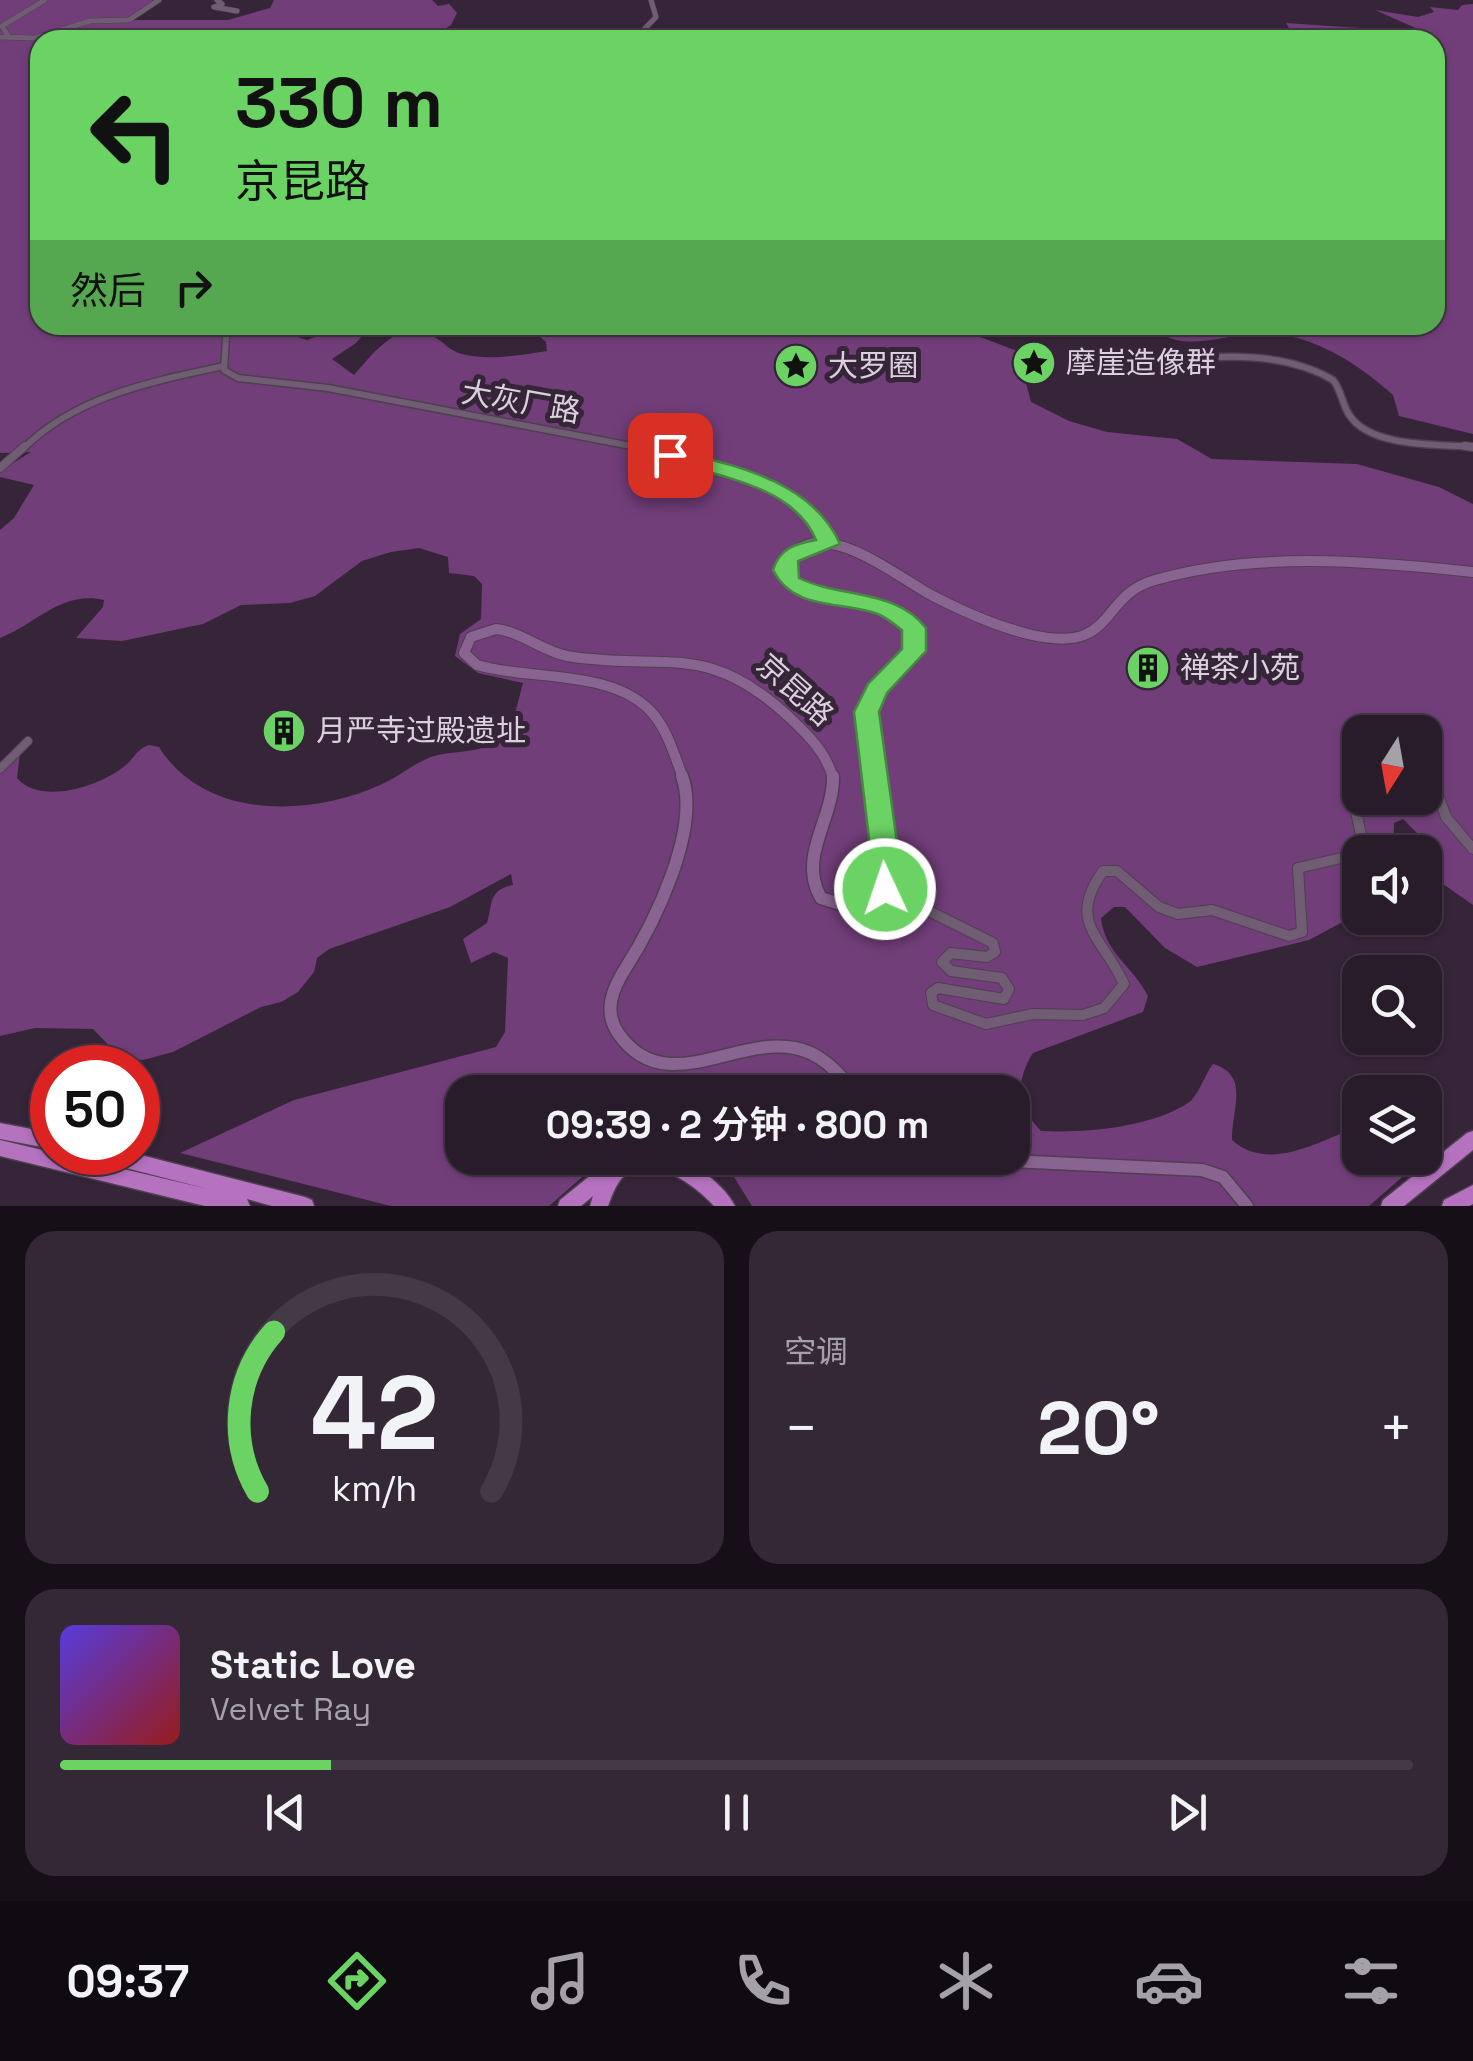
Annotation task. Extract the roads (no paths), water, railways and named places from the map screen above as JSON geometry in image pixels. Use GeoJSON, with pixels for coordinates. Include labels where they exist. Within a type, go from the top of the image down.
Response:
{"type":"FeatureCollection","features":[{"type":"Feature","properties":{"kind":"highway"},"geometry":{"type":"LineString","coordinates":[[0,1131],[30,1137]]}},
{"type":"Feature","properties":{"kind":"highway"},"geometry":{"type":"LineString","coordinates":[[1390,1206],[1473,1140]]}},
{"type":"Feature","properties":{"kind":"highway"},"geometry":{"type":"LineString","coordinates":[[0,1148],[30,1151]]}},
{"type":"Feature","properties":{"kind":"highway"},"geometry":{"type":"LineString","coordinates":[[600,1206],[612,1176],[624,1167],[654,1160],[689,1170],[726,1206]]}},
{"type":"Feature","properties":{"kind":"highway"},"geometry":{"type":"LineString","coordinates":[[160,1172],[305,1206]]}},
{"type":"Feature","properties":{"kind":"highway"},"geometry":{"type":"LineString","coordinates":[[147,1175],[241,1206]]}},
{"type":"Feature","properties":{"kind":"highway"},"geometry":{"type":"LineString","coordinates":[[567,1206],[604,1175]]}},
{"type":"Feature","properties":{"kind":"highway"},"geometry":{"type":"LineString","coordinates":[[711,1175],[736,1206]]}},
{"type":"Feature","properties":{"kind":"highway"},"geometry":{"type":"LineString","coordinates":[[1451,1206],[1473,1194]]}},
{"type":"Feature","properties":{"kind":"main road"},"geometry":{"type":"LineString","coordinates":[[829,544],[850,548],[943,600],[1008,627],[1056,638],[1098,631],[1111,622],[1130,592],[1159,579],[1336,561],[1473,572]]}},
{"type":"Feature","properties":{"kind":"main road","name":"京昆路"},"geometry":{"type":"LineString","coordinates":[[829,544],[800,550],[788,558],[784,570],[790,582],[816,596],[898,613],[917,636],[914,651],[877,690],[866,712],[886,864],[885,889],[870,902],[850,907],[830,903],[815,892],[810,874],[834,789],[834,772],[808,736],[741,675],[693,660],[564,656],[504,628],[484,631],[466,642],[468,659],[488,669],[613,691],[638,700],[656,717],[684,782],[687,808],[646,934],[611,1000],[612,1022],[624,1042],[643,1056],[682,1065],[764,1045],[795,1045],[828,1059],[841,1075]]}},
{"type":"Feature","properties":{"kind":"main road"},"geometry":{"type":"LineString","coordinates":[[1030,1162],[1202,1170],[1222,1176],[1247,1206]]}},
{"type":"Feature","properties":{"kind":"street"},"geometry":{"type":"LineString","coordinates":[[10,37],[2,26],[45,0]]}},
{"type":"Feature","properties":{"kind":"street"},"geometry":{"type":"LineString","coordinates":[[61,30],[90,21],[128,20],[159,0]]}},
{"type":"Feature","properties":{"kind":"street"},"geometry":{"type":"LineString","coordinates":[[216,0],[222,4],[214,7],[237,10]]}},
{"type":"Feature","properties":{"kind":"street"},"geometry":{"type":"LineString","coordinates":[[644,30],[656,18],[651,0]]}},
{"type":"Feature","properties":{"kind":"street"},"geometry":{"type":"LineString","coordinates":[[0,38],[30,38]]}},
{"type":"Feature","properties":{"kind":"street"},"geometry":{"type":"LineString","coordinates":[[0,468],[18,456],[43,429],[72,414],[156,381],[224,366],[227,335]]}},
{"type":"Feature","properties":{"kind":"street"},"geometry":{"type":"LineString","coordinates":[[1128,371],[1172,362],[1304,365],[1332,379],[1342,390],[1348,416],[1358,424],[1393,438],[1473,447]]}},
{"type":"Feature","properties":{"kind":"street","name":"大灰厂路"},"geometry":{"type":"LineString","coordinates":[[224,366],[224,370],[238,378],[328,388],[539,431],[637,445],[782,490],[822,526],[829,544]]}},
{"type":"Feature","properties":{"kind":"street"},"geometry":{"type":"LineString","coordinates":[[0,768],[28,742]]}},
{"type":"Feature","properties":{"kind":"street"},"geometry":{"type":"LineString","coordinates":[[1442,807],[1446,818],[1473,849]]}},
{"type":"Feature","properties":{"kind":"street"},"geometry":{"type":"LineString","coordinates":[[885,889],[992,943],[995,952],[987,958],[951,953],[942,962],[951,971],[1002,978],[1009,989],[1004,999],[938,988],[931,993],[932,1005],[987,1024],[1037,1013],[1075,1018],[1102,1008],[1117,997],[1124,984],[1083,914],[1084,893],[1103,872],[1117,872],[1159,907],[1178,914],[1212,910],[1289,936],[1302,932],[1305,916],[1297,888],[1298,868],[1350,856],[1363,844],[1357,815]]}},
{"type":"Feature","properties":{"kind":"place","name":"摩崖造像群"},"geometry":{"type":"Point","coordinates":[1034,363]}},
{"type":"Feature","properties":{"kind":"place","name":"大罗圈"},"geometry":{"type":"Point","coordinates":[796,366]}},
{"type":"Feature","properties":{"kind":"place","name":"禅茶小苑"},"geometry":{"type":"Point","coordinates":[1148,668]}},
{"type":"Feature","properties":{"kind":"place","name":"月严寺过殿遗址"},"geometry":{"type":"Point","coordinates":[284,731]}}]}
